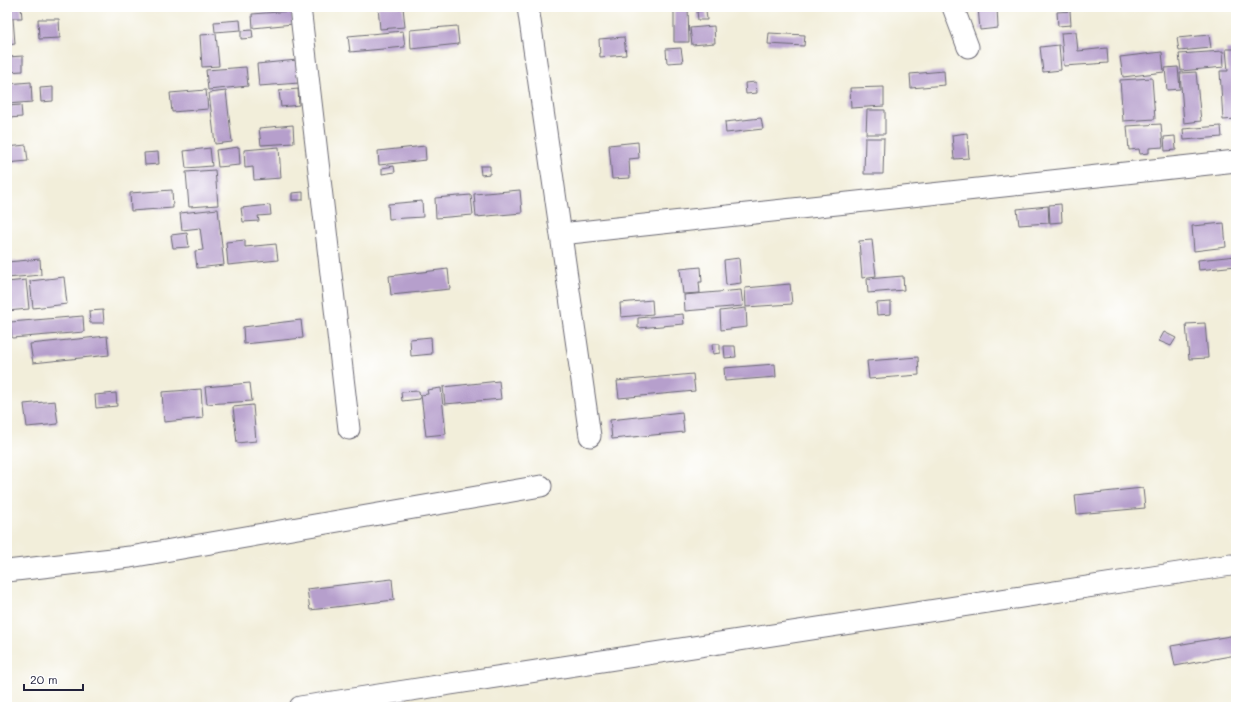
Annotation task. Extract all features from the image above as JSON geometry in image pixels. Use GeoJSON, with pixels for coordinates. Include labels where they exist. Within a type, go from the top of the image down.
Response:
{"type":"FeatureCollection","features":[{"type":"Feature","properties":{"kind":"street"},"geometry":{"type":"LineString","coordinates":[[300,7],[349,429]]}},
{"type":"Feature","properties":{"kind":"street"},"geometry":{"type":"LineString","coordinates":[[528,7],[590,436]]}},
{"type":"Feature","properties":{"kind":"street"},"geometry":{"type":"LineString","coordinates":[[953,7],[968,47]]}},
{"type":"Feature","properties":{"kind":"street"},"geometry":{"type":"LineString","coordinates":[[561,234],[1236,161]]}},
{"type":"Feature","properties":{"kind":"street"},"geometry":{"type":"LineString","coordinates":[[7,571],[130,557],[541,486]]}},
{"type":"Feature","properties":{"kind":"street"},"geometry":{"type":"LineString","coordinates":[[300,707],[1231,565]]}},
{"type":"Feature","properties":{"kind":"building"},"geometry":{"type":"Polygon","coordinates":[[[7,7],[21,7],[22,18],[13,18],[15,44],[7,45],[7,7]]]}},
{"type":"Feature","properties":{"kind":"building"},"geometry":{"type":"Polygon","coordinates":[[[378,7],[403,7],[405,27],[380,29],[378,7]]]}},
{"type":"Feature","properties":{"kind":"building"},"geometry":{"type":"Polygon","coordinates":[[[674,7],[688,7],[689,42],[674,42],[674,7]]]}},
{"type":"Feature","properties":{"kind":"building"},"geometry":{"type":"Polygon","coordinates":[[[978,7],[997,7],[998,28],[980,30],[978,7]]]}},
{"type":"Feature","properties":{"kind":"building"},"geometry":{"type":"Polygon","coordinates":[[[706,10],[707,20],[698,20],[697,11],[706,10]]]}},
{"type":"Feature","properties":{"kind":"building"},"geometry":{"type":"Polygon","coordinates":[[[292,11],[293,24],[253,28],[252,14],[292,11]]]}},
{"type":"Feature","properties":{"kind":"building"},"geometry":{"type":"Polygon","coordinates":[[[1070,11],[1071,25],[1058,26],[1057,12],[1070,11]]]}},
{"type":"Feature","properties":{"kind":"building"},"geometry":{"type":"Polygon","coordinates":[[[38,19],[59,19],[60,38],[39,39],[38,19]]]}},
{"type":"Feature","properties":{"kind":"building"},"geometry":{"type":"Polygon","coordinates":[[[240,20],[241,30],[215,32],[214,22],[240,20]]]}},
{"type":"Feature","properties":{"kind":"building"},"geometry":{"type":"Polygon","coordinates":[[[457,26],[459,44],[411,49],[410,30],[457,26]]]}},
{"type":"Feature","properties":{"kind":"building"},"geometry":{"type":"Polygon","coordinates":[[[714,26],[715,43],[692,45],[690,28],[714,26]]]}},
{"type":"Feature","properties":{"kind":"building"},"geometry":{"type":"Polygon","coordinates":[[[252,30],[253,38],[241,39],[241,31],[252,30]]]}},
{"type":"Feature","properties":{"kind":"building"},"geometry":{"type":"Polygon","coordinates":[[[403,31],[405,47],[350,52],[348,36],[403,31]]]}},
{"type":"Feature","properties":{"kind":"building"},"geometry":{"type":"Polygon","coordinates":[[[1076,32],[1078,51],[1107,48],[1108,63],[1064,66],[1061,33],[1076,32]]]}},
{"type":"Feature","properties":{"kind":"building"},"geometry":{"type":"Polygon","coordinates":[[[769,33],[805,35],[804,46],[768,44],[769,33]]]}},
{"type":"Feature","properties":{"kind":"building"},"geometry":{"type":"Polygon","coordinates":[[[216,34],[219,66],[202,67],[200,35],[216,34]]]}},
{"type":"Feature","properties":{"kind":"building"},"geometry":{"type":"Polygon","coordinates":[[[1209,35],[1211,48],[1179,51],[1177,38],[1209,35]]]}},
{"type":"Feature","properties":{"kind":"building"},"geometry":{"type":"Polygon","coordinates":[[[624,37],[626,55],[600,57],[599,39],[624,37]]]}},
{"type":"Feature","properties":{"kind":"building"},"geometry":{"type":"Polygon","coordinates":[[[1059,45],[1061,70],[1043,72],[1040,47],[1059,45]]]}},
{"type":"Feature","properties":{"kind":"building"},"geometry":{"type":"Polygon","coordinates":[[[681,48],[683,62],[667,63],[666,49],[681,48]]]}},
{"type":"Feature","properties":{"kind":"building"},"geometry":{"type":"Polygon","coordinates":[[[1226,49],[1235,49],[1236,119],[1223,120],[1220,71],[1228,71],[1226,49]]]}},
{"type":"Feature","properties":{"kind":"building"},"geometry":{"type":"Polygon","coordinates":[[[1223,51],[1224,67],[1181,71],[1179,54],[1223,51]]]}},
{"type":"Feature","properties":{"kind":"building"},"geometry":{"type":"Polygon","coordinates":[[[1162,52],[1164,72],[1123,77],[1120,57],[1162,52]]]}},
{"type":"Feature","properties":{"kind":"building"},"geometry":{"type":"Polygon","coordinates":[[[23,56],[23,71],[7,72],[7,57],[23,56]]]}},
{"type":"Feature","properties":{"kind":"building"},"geometry":{"type":"Polygon","coordinates":[[[297,60],[299,83],[259,86],[257,64],[297,60]]]}},
{"type":"Feature","properties":{"kind":"building"},"geometry":{"type":"Polygon","coordinates":[[[246,67],[248,86],[208,90],[206,70],[246,67]]]}},
{"type":"Feature","properties":{"kind":"building"},"geometry":{"type":"Polygon","coordinates":[[[1178,67],[1180,89],[1167,90],[1165,68],[1178,67]]]}},
{"type":"Feature","properties":{"kind":"building"},"geometry":{"type":"Polygon","coordinates":[[[944,71],[945,85],[911,88],[910,74],[944,71]]]}},
{"type":"Feature","properties":{"kind":"building"},"geometry":{"type":"Polygon","coordinates":[[[1196,72],[1201,121],[1184,123],[1180,73],[1196,72]]]}},
{"type":"Feature","properties":{"kind":"building"},"geometry":{"type":"Polygon","coordinates":[[[1152,78],[1155,119],[1123,121],[1120,80],[1152,78]]]}},
{"type":"Feature","properties":{"kind":"building"},"geometry":{"type":"Polygon","coordinates":[[[31,82],[32,102],[7,104],[7,84],[31,82]]]}},
{"type":"Feature","properties":{"kind":"building"},"geometry":{"type":"Polygon","coordinates":[[[756,82],[757,93],[746,94],[745,83],[756,82]]]}},
{"type":"Feature","properties":{"kind":"building"},"geometry":{"type":"Polygon","coordinates":[[[53,87],[53,101],[41,102],[40,88],[53,87]]]}},
{"type":"Feature","properties":{"kind":"building"},"geometry":{"type":"Polygon","coordinates":[[[884,87],[884,106],[851,108],[850,88],[884,87]]]}},
{"type":"Feature","properties":{"kind":"building"},"geometry":{"type":"Polygon","coordinates":[[[298,89],[299,105],[281,107],[279,91],[298,89]]]}},
{"type":"Feature","properties":{"kind":"building"},"geometry":{"type":"Polygon","coordinates":[[[206,90],[208,109],[172,112],[170,93],[206,90]]]}},
{"type":"Feature","properties":{"kind":"building"},"geometry":{"type":"Polygon","coordinates":[[[226,91],[232,142],[215,144],[209,93],[226,91]]]}},
{"type":"Feature","properties":{"kind":"building"},"geometry":{"type":"Polygon","coordinates":[[[21,105],[22,117],[8,118],[7,106],[21,105]]]}},
{"type":"Feature","properties":{"kind":"building"},"geometry":{"type":"Polygon","coordinates":[[[867,110],[885,110],[885,134],[866,134],[867,110]]]}},
{"type":"Feature","properties":{"kind":"building"},"geometry":{"type":"Polygon","coordinates":[[[761,118],[763,129],[726,133],[725,122],[761,118]]]}},
{"type":"Feature","properties":{"kind":"building"},"geometry":{"type":"Polygon","coordinates":[[[1161,124],[1163,147],[1149,148],[1149,153],[1140,154],[1139,149],[1129,150],[1127,126],[1161,124]]]}},
{"type":"Feature","properties":{"kind":"building"},"geometry":{"type":"Polygon","coordinates":[[[293,125],[294,143],[261,145],[259,128],[293,125]]]}},
{"type":"Feature","properties":{"kind":"building"},"geometry":{"type":"Polygon","coordinates":[[[1221,126],[1222,137],[1184,140],[1183,129],[1221,126]]]}},
{"type":"Feature","properties":{"kind":"building"},"geometry":{"type":"Polygon","coordinates":[[[967,133],[969,158],[954,159],[952,135],[967,133]]]}},
{"type":"Feature","properties":{"kind":"building"},"geometry":{"type":"Polygon","coordinates":[[[1175,136],[1176,150],[1165,151],[1164,137],[1175,136]]]}},
{"type":"Feature","properties":{"kind":"building"},"geometry":{"type":"Polygon","coordinates":[[[865,138],[884,138],[883,174],[864,174],[865,138]]]}},
{"type":"Feature","properties":{"kind":"building"},"geometry":{"type":"Polygon","coordinates":[[[638,142],[639,158],[629,159],[630,178],[612,179],[609,145],[638,142]]]}},
{"type":"Feature","properties":{"kind":"building"},"geometry":{"type":"Polygon","coordinates":[[[26,145],[28,161],[7,163],[7,147],[26,145]]]}},
{"type":"Feature","properties":{"kind":"building"},"geometry":{"type":"Polygon","coordinates":[[[425,146],[426,160],[379,165],[378,151],[425,146]]]}},
{"type":"Feature","properties":{"kind":"building"},"geometry":{"type":"Polygon","coordinates":[[[239,147],[240,165],[218,167],[216,150],[239,147]]]}},
{"type":"Feature","properties":{"kind":"building"},"geometry":{"type":"Polygon","coordinates":[[[279,147],[281,178],[254,180],[253,167],[245,168],[244,150],[279,147]]]}},
{"type":"Feature","properties":{"kind":"building"},"geometry":{"type":"Polygon","coordinates":[[[210,148],[212,166],[186,168],[184,151],[210,148]]]}},
{"type":"Feature","properties":{"kind":"building"},"geometry":{"type":"Polygon","coordinates":[[[158,152],[159,164],[145,165],[144,153],[158,152]]]}},
{"type":"Feature","properties":{"kind":"building"},"geometry":{"type":"Polygon","coordinates":[[[394,166],[395,172],[382,174],[382,168],[394,166]]]}},
{"type":"Feature","properties":{"kind":"building"},"geometry":{"type":"Polygon","coordinates":[[[480,166],[490,166],[490,174],[481,175],[480,166]]]}},
{"type":"Feature","properties":{"kind":"building"},"geometry":{"type":"Polygon","coordinates":[[[215,170],[218,205],[189,207],[186,172],[215,170]]]}},
{"type":"Feature","properties":{"kind":"building"},"geometry":{"type":"Polygon","coordinates":[[[172,190],[173,208],[131,211],[130,193],[172,190]]]}},
{"type":"Feature","properties":{"kind":"building"},"geometry":{"type":"Polygon","coordinates":[[[520,190],[522,213],[476,217],[474,194],[520,190]]]}},
{"type":"Feature","properties":{"kind":"building"},"geometry":{"type":"Polygon","coordinates":[[[303,192],[303,200],[292,200],[292,193],[303,192]]]}},
{"type":"Feature","properties":{"kind":"building"},"geometry":{"type":"Polygon","coordinates":[[[471,195],[473,215],[436,218],[435,198],[471,195]]]}},
{"type":"Feature","properties":{"kind":"building"},"geometry":{"type":"Polygon","coordinates":[[[422,201],[423,217],[389,219],[388,204],[422,201]]]}},
{"type":"Feature","properties":{"kind":"building"},"geometry":{"type":"Polygon","coordinates":[[[1061,204],[1062,222],[1050,223],[1049,205],[1061,204]]]}},
{"type":"Feature","properties":{"kind":"building"},"geometry":{"type":"Polygon","coordinates":[[[270,205],[271,215],[258,216],[259,221],[243,222],[241,208],[270,205]]]}},
{"type":"Feature","properties":{"kind":"building"},"geometry":{"type":"Polygon","coordinates":[[[1048,206],[1049,223],[1019,225],[1017,209],[1048,206]]]}},
{"type":"Feature","properties":{"kind":"building"},"geometry":{"type":"Polygon","coordinates":[[[218,209],[224,265],[197,268],[195,251],[203,250],[200,228],[182,230],[180,213],[218,209]]]}},
{"type":"Feature","properties":{"kind":"building"},"geometry":{"type":"Polygon","coordinates":[[[1224,223],[1226,247],[1194,251],[1192,226],[1224,223]]]}},
{"type":"Feature","properties":{"kind":"building"},"geometry":{"type":"Polygon","coordinates":[[[187,233],[189,247],[173,248],[171,235],[187,233]]]}},
{"type":"Feature","properties":{"kind":"building"},"geometry":{"type":"Polygon","coordinates":[[[245,240],[245,247],[276,244],[278,260],[228,265],[226,242],[245,240]]]}},
{"type":"Feature","properties":{"kind":"building"},"geometry":{"type":"Polygon","coordinates":[[[872,240],[876,276],[862,278],[859,241],[872,240]]]}},
{"type":"Feature","properties":{"kind":"building"},"geometry":{"type":"Polygon","coordinates":[[[1236,256],[1236,266],[1199,270],[1198,260],[1236,256]]]}},
{"type":"Feature","properties":{"kind":"building"},"geometry":{"type":"Polygon","coordinates":[[[739,258],[741,283],[726,285],[724,260],[739,258]]]}},
{"type":"Feature","properties":{"kind":"building"},"geometry":{"type":"Polygon","coordinates":[[[40,259],[41,275],[7,278],[7,262],[40,259]]]}},
{"type":"Feature","properties":{"kind":"building"},"geometry":{"type":"Polygon","coordinates":[[[701,267],[702,282],[699,282],[700,293],[683,294],[680,269],[701,267]]]}},
{"type":"Feature","properties":{"kind":"building"},"geometry":{"type":"Polygon","coordinates":[[[448,269],[450,289],[391,295],[389,276],[448,269]]]}},
{"type":"Feature","properties":{"kind":"building"},"geometry":{"type":"Polygon","coordinates":[[[903,276],[904,290],[868,293],[867,279],[903,276]]]}},
{"type":"Feature","properties":{"kind":"building"},"geometry":{"type":"Polygon","coordinates":[[[64,277],[67,304],[33,308],[30,281],[64,277]]]}},
{"type":"Feature","properties":{"kind":"building"},"geometry":{"type":"Polygon","coordinates":[[[26,280],[29,309],[7,311],[7,282],[26,280]]]}},
{"type":"Feature","properties":{"kind":"building"},"geometry":{"type":"Polygon","coordinates":[[[790,284],[792,304],[746,307],[745,288],[790,284]]]}},
{"type":"Feature","properties":{"kind":"building"},"geometry":{"type":"Polygon","coordinates":[[[741,290],[743,306],[685,311],[684,295],[741,290]]]}},
{"type":"Feature","properties":{"kind":"building"},"geometry":{"type":"Polygon","coordinates":[[[652,300],[653,314],[621,317],[620,303],[652,300]]]}},
{"type":"Feature","properties":{"kind":"building"},"geometry":{"type":"Polygon","coordinates":[[[891,302],[891,314],[877,315],[876,303],[891,302]]]}},
{"type":"Feature","properties":{"kind":"building"},"geometry":{"type":"Polygon","coordinates":[[[746,308],[747,327],[721,330],[720,311],[746,308]]]}},
{"type":"Feature","properties":{"kind":"building"},"geometry":{"type":"Polygon","coordinates":[[[103,310],[104,323],[90,323],[89,311],[103,310]]]}},
{"type":"Feature","properties":{"kind":"building"},"geometry":{"type":"Polygon","coordinates":[[[683,314],[684,324],[638,328],[638,318],[683,314]]]}},
{"type":"Feature","properties":{"kind":"building"},"geometry":{"type":"Polygon","coordinates":[[[83,316],[84,332],[12,338],[10,322],[83,316]]]}},
{"type":"Feature","properties":{"kind":"building"},"geometry":{"type":"Polygon","coordinates":[[[301,320],[303,338],[244,344],[243,327],[301,320]]]}},
{"type":"Feature","properties":{"kind":"building"},"geometry":{"type":"Polygon","coordinates":[[[1205,323],[1208,358],[1189,359],[1186,324],[1205,323]]]}},
{"type":"Feature","properties":{"kind":"building"},"geometry":{"type":"Polygon","coordinates":[[[1164,332],[1176,338],[1171,346],[1159,341],[1164,332]]]}},
{"type":"Feature","properties":{"kind":"building"},"geometry":{"type":"Polygon","coordinates":[[[107,336],[109,355],[33,363],[30,344],[107,336]]]}},
{"type":"Feature","properties":{"kind":"building"},"geometry":{"type":"Polygon","coordinates":[[[431,337],[432,354],[411,356],[410,339],[431,337]]]}},
{"type":"Feature","properties":{"kind":"building"},"geometry":{"type":"Polygon","coordinates":[[[712,344],[720,344],[720,353],[713,354],[712,344]]]}},
{"type":"Feature","properties":{"kind":"building"},"geometry":{"type":"Polygon","coordinates":[[[724,346],[735,346],[736,357],[725,358],[724,346]]]}},
{"type":"Feature","properties":{"kind":"building"},"geometry":{"type":"Polygon","coordinates":[[[918,357],[919,375],[869,379],[867,361],[918,357]]]}},
{"type":"Feature","properties":{"kind":"building"},"geometry":{"type":"Polygon","coordinates":[[[775,364],[776,377],[725,381],[724,368],[775,364]]]}},
{"type":"Feature","properties":{"kind":"building"},"geometry":{"type":"Polygon","coordinates":[[[693,374],[695,391],[619,398],[617,381],[693,374]]]}},
{"type":"Feature","properties":{"kind":"building"},"geometry":{"type":"Polygon","coordinates":[[[499,381],[501,399],[445,404],[443,387],[499,381]]]}},
{"type":"Feature","properties":{"kind":"building"},"geometry":{"type":"Polygon","coordinates":[[[250,383],[252,401],[207,404],[205,387],[250,383]]]}},
{"type":"Feature","properties":{"kind":"building"},"geometry":{"type":"Polygon","coordinates":[[[441,388],[446,434],[426,436],[421,395],[428,394],[427,390],[441,388]]]}},
{"type":"Feature","properties":{"kind":"building"},"geometry":{"type":"Polygon","coordinates":[[[201,389],[203,418],[164,422],[162,392],[201,389]]]}},
{"type":"Feature","properties":{"kind":"building"},"geometry":{"type":"Polygon","coordinates":[[[419,391],[420,399],[402,401],[401,392],[419,391]]]}},
{"type":"Feature","properties":{"kind":"building"},"geometry":{"type":"Polygon","coordinates":[[[116,393],[117,406],[96,408],[95,395],[116,393]]]}},
{"type":"Feature","properties":{"kind":"building"},"geometry":{"type":"Polygon","coordinates":[[[55,401],[58,424],[27,427],[24,404],[55,401]]]}},
{"type":"Feature","properties":{"kind":"building"},"geometry":{"type":"Polygon","coordinates":[[[253,405],[256,441],[237,443],[233,407],[253,405]]]}},
{"type":"Feature","properties":{"kind":"building"},"geometry":{"type":"Polygon","coordinates":[[[682,412],[684,432],[612,439],[610,420],[682,412]]]}},
{"type":"Feature","properties":{"kind":"building"},"geometry":{"type":"Polygon","coordinates":[[[1143,488],[1145,508],[1077,514],[1075,495],[1143,488]]]}},
{"type":"Feature","properties":{"kind":"building"},"geometry":{"type":"Polygon","coordinates":[[[392,579],[394,600],[310,610],[307,589],[392,579]]]}},
{"type":"Feature","properties":{"kind":"building"},"geometry":{"type":"Polygon","coordinates":[[[1236,635],[1236,655],[1175,666],[1171,646],[1236,635]]]}}]}
